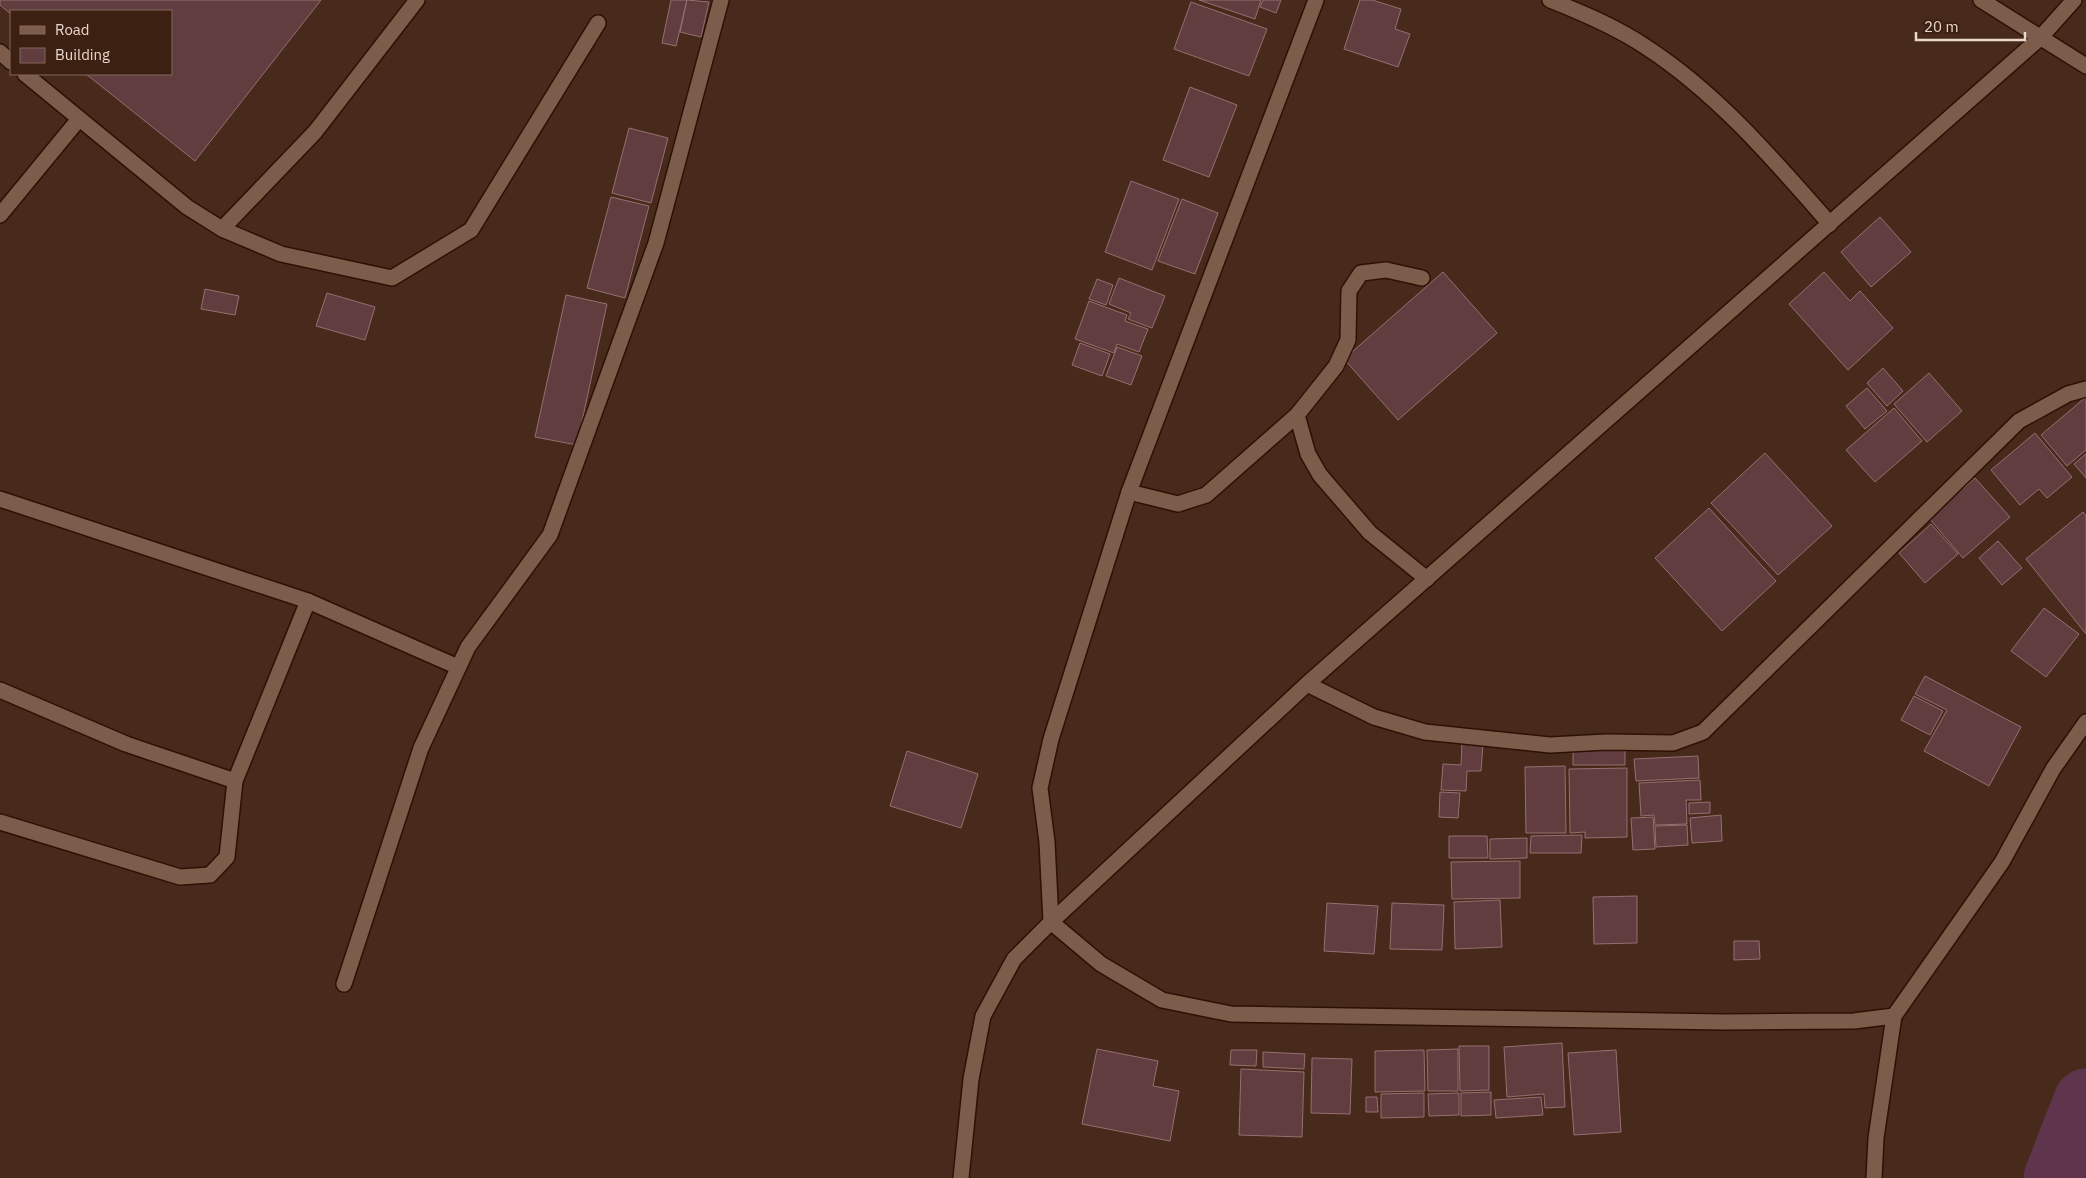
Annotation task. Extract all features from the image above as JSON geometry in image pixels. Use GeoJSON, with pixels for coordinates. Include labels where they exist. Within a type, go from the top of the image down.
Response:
{"type":"FeatureCollection","features":[{"type":"Feature","properties":{"kind":"street"},"geometry":{"type":"LineString","coordinates":[[222,229],[315,132],[417,0]]}},
{"type":"Feature","properties":{"kind":"street"},"geometry":{"type":"LineString","coordinates":[[344,984],[421,748],[468,647],[550,535],[656,243],[721,0]]}},
{"type":"Feature","properties":{"kind":"street"},"geometry":{"type":"LineString","coordinates":[[1316,0],[1129,492],[1051,738],[1040,788],[1047,842],[1051,922],[1101,964],[1162,1000],[1231,1014],[1725,1022],[1854,1021],[1894,1016]]}},
{"type":"Feature","properties":{"kind":"street"},"geometry":{"type":"LineString","coordinates":[[1550,0],[1591,16],[1646,46],[1708,93],[1760,144],[1830,224]]}},
{"type":"Feature","properties":{"kind":"street"},"geometry":{"type":"LineString","coordinates":[[1981,0],[2086,66]]}},
{"type":"Feature","properties":{"kind":"street"},"geometry":{"type":"LineString","coordinates":[[961,1178],[971,1079],[983,1016],[1014,960],[1051,922],[1307,684],[2040,38],[2074,0]]}},
{"type":"Feature","properties":{"kind":"street"},"geometry":{"type":"LineString","coordinates":[[26,75],[188,207],[222,229],[281,254],[392,278],[471,230],[598,22]]}},
{"type":"Feature","properties":{"kind":"street"},"geometry":{"type":"LineString","coordinates":[[0,52],[10,61]]}},
{"type":"Feature","properties":{"kind":"street"},"geometry":{"type":"LineString","coordinates":[[0,215],[79,119]]}},
{"type":"Feature","properties":{"kind":"street"},"geometry":{"type":"LineString","coordinates":[[1129,492],[1178,504],[1206,495],[1298,415],[1336,366],[1348,340],[1349,291],[1361,273],[1386,270],[1422,278]]}},
{"type":"Feature","properties":{"kind":"street"},"geometry":{"type":"LineString","coordinates":[[1307,684],[1374,717],[1425,732],[1550,745],[1606,742],[1674,743],[1703,732],[2019,421],[2068,394],[2086,389]]}},
{"type":"Feature","properties":{"kind":"street"},"geometry":{"type":"LineString","coordinates":[[1298,415],[1308,454],[1320,475],[1370,533],[1427,579]]}},
{"type":"Feature","properties":{"kind":"street"},"geometry":{"type":"LineString","coordinates":[[0,498],[308,601],[458,668]]}},
{"type":"Feature","properties":{"kind":"street"},"geometry":{"type":"LineString","coordinates":[[0,822],[180,876],[210,875],[227,857],[235,781],[308,601]]}},
{"type":"Feature","properties":{"kind":"street"},"geometry":{"type":"LineString","coordinates":[[0,690],[126,744],[235,781]]}},
{"type":"Feature","properties":{"kind":"street"},"geometry":{"type":"LineString","coordinates":[[1874,1178],[1876,1138],[1894,1016],[2002,862],[2053,769],[2086,722]]}},
{"type":"Feature","properties":{"kind":"building"},"geometry":{"type":"Polygon","coordinates":[[[0,0],[321,0],[195,161],[87,75],[172,75],[172,10],[10,10],[10,13],[0,5],[0,0]]]}},
{"type":"Feature","properties":{"kind":"building"},"geometry":{"type":"Polygon","coordinates":[[[671,0],[687,0],[676,46],[662,43],[671,0]]]}},
{"type":"Feature","properties":{"kind":"building"},"geometry":{"type":"Polygon","coordinates":[[[687,0],[709,2],[701,37],[680,32],[687,0]]]}},
{"type":"Feature","properties":{"kind":"building"},"geometry":{"type":"Polygon","coordinates":[[[1199,0],[1261,0],[1255,19],[1199,0]]]}},
{"type":"Feature","properties":{"kind":"building"},"geometry":{"type":"Polygon","coordinates":[[[1263,0],[1281,0],[1276,13],[1260,7],[1263,0]]]}},
{"type":"Feature","properties":{"kind":"building"},"geometry":{"type":"Polygon","coordinates":[[[1360,0],[1372,0],[1401,9],[1395,29],[1410,34],[1398,67],[1344,49],[1360,0]]]}},
{"type":"Feature","properties":{"kind":"building"},"geometry":{"type":"Polygon","coordinates":[[[1191,2],[1267,29],[1249,76],[1174,49],[1191,2]]]}},
{"type":"Feature","properties":{"kind":"building"},"geometry":{"type":"Polygon","coordinates":[[[1190,87],[1237,105],[1209,177],[1163,160],[1190,87]]]}},
{"type":"Feature","properties":{"kind":"building"},"geometry":{"type":"Polygon","coordinates":[[[629,128],[668,138],[651,203],[612,193],[629,128]]]}},
{"type":"Feature","properties":{"kind":"building"},"geometry":{"type":"Polygon","coordinates":[[[1131,181],[1179,199],[1152,270],[1105,252],[1131,181]]]}},
{"type":"Feature","properties":{"kind":"building"},"geometry":{"type":"Polygon","coordinates":[[[611,197],[649,206],[625,298],[587,288],[611,197]]]}},
{"type":"Feature","properties":{"kind":"building"},"geometry":{"type":"Polygon","coordinates":[[[1182,199],[1218,213],[1195,274],[1158,261],[1182,199]]]}},
{"type":"Feature","properties":{"kind":"building"},"geometry":{"type":"Polygon","coordinates":[[[1880,217],[1911,252],[1871,287],[1841,252],[1880,217]]]}},
{"type":"Feature","properties":{"kind":"building"},"geometry":{"type":"Polygon","coordinates":[[[1443,272],[1497,333],[1398,420],[1344,359],[1443,272]]]}},
{"type":"Feature","properties":{"kind":"building"},"geometry":{"type":"Polygon","coordinates":[[[1824,272],[1850,301],[1860,291],[1893,328],[1848,370],[1789,304],[1824,272]]]}},
{"type":"Feature","properties":{"kind":"building"},"geometry":{"type":"Polygon","coordinates":[[[1119,278],[1165,296],[1152,328],[1128,319],[1131,313],[1109,304],[1119,278]]]}},
{"type":"Feature","properties":{"kind":"building"},"geometry":{"type":"Polygon","coordinates":[[[1097,279],[1113,285],[1106,305],[1089,299],[1097,279]]]}},
{"type":"Feature","properties":{"kind":"building"},"geometry":{"type":"Polygon","coordinates":[[[205,289],[239,296],[235,315],[201,309],[205,289]]]}},
{"type":"Feature","properties":{"kind":"building"},"geometry":{"type":"Polygon","coordinates":[[[327,293],[375,307],[365,340],[316,326],[327,293]]]}},
{"type":"Feature","properties":{"kind":"building"},"geometry":{"type":"Polygon","coordinates":[[[566,295],[607,304],[577,445],[535,437],[566,295]]]}},
{"type":"Feature","properties":{"kind":"building"},"geometry":{"type":"Polygon","coordinates":[[[1089,301],[1127,315],[1125,321],[1148,329],[1139,352],[1117,344],[1114,353],[1075,339],[1089,301]]]}},
{"type":"Feature","properties":{"kind":"building"},"geometry":{"type":"Polygon","coordinates":[[[1080,343],[1110,354],[1102,376],[1072,365],[1080,343]]]}},
{"type":"Feature","properties":{"kind":"building"},"geometry":{"type":"Polygon","coordinates":[[[1117,347],[1142,356],[1131,385],[1106,376],[1117,347]]]}},
{"type":"Feature","properties":{"kind":"building"},"geometry":{"type":"Polygon","coordinates":[[[1883,368],[1903,391],[1887,406],[1867,383],[1883,368]]]}},
{"type":"Feature","properties":{"kind":"building"},"geometry":{"type":"Polygon","coordinates":[[[1929,373],[1962,411],[1927,442],[1894,404],[1929,373]]]}},
{"type":"Feature","properties":{"kind":"building"},"geometry":{"type":"Polygon","coordinates":[[[1867,388],[1887,411],[1865,429],[1846,406],[1867,388]]]}},
{"type":"Feature","properties":{"kind":"building"},"geometry":{"type":"Polygon","coordinates":[[[2086,397],[2086,450],[2067,466],[2041,435],[2086,397]]]}},
{"type":"Feature","properties":{"kind":"building"},"geometry":{"type":"Polygon","coordinates":[[[1894,408],[1922,441],[1875,482],[1846,450],[1894,408]]]}},
{"type":"Feature","properties":{"kind":"building"},"geometry":{"type":"Polygon","coordinates":[[[2035,433],[2072,477],[2047,498],[2039,489],[2020,505],[1991,470],[2035,433]]]}},
{"type":"Feature","properties":{"kind":"building"},"geometry":{"type":"Polygon","coordinates":[[[1765,453],[1832,526],[1778,575],[1711,503],[1765,453]]]}},
{"type":"Feature","properties":{"kind":"building"},"geometry":{"type":"Polygon","coordinates":[[[2086,454],[2086,478],[2074,464],[2086,454]]]}},
{"type":"Feature","properties":{"kind":"building"},"geometry":{"type":"Polygon","coordinates":[[[1975,478],[2010,517],[1963,558],[1929,518],[1975,478]]]}},
{"type":"Feature","properties":{"kind":"building"},"geometry":{"type":"Polygon","coordinates":[[[1709,508],[1776,581],[1722,631],[1655,558],[1709,508]]]}},
{"type":"Feature","properties":{"kind":"building"},"geometry":{"type":"Polygon","coordinates":[[[2083,512],[2086,516],[2086,634],[2026,559],[2083,512]]]}},
{"type":"Feature","properties":{"kind":"building"},"geometry":{"type":"Polygon","coordinates":[[[1931,524],[1958,554],[1925,583],[1899,553],[1931,524]]]}},
{"type":"Feature","properties":{"kind":"building"},"geometry":{"type":"Polygon","coordinates":[[[1998,541],[2022,568],[2002,585],[1979,558],[1998,541]]]}},
{"type":"Feature","properties":{"kind":"building"},"geometry":{"type":"Polygon","coordinates":[[[2044,608],[2079,634],[2046,677],[2011,651],[2044,608]]]}},
{"type":"Feature","properties":{"kind":"building"},"geometry":{"type":"Polygon","coordinates":[[[1925,676],[2021,727],[1989,786],[1924,751],[1947,710],[1915,694],[1925,676]]]}},
{"type":"Feature","properties":{"kind":"building"},"geometry":{"type":"Polygon","coordinates":[[[1914,696],[1943,711],[1930,735],[1901,720],[1914,696]]]}},
{"type":"Feature","properties":{"kind":"building"},"geometry":{"type":"Polygon","coordinates":[[[1462,743],[1483,744],[1481,771],[1467,771],[1466,791],[1441,790],[1443,764],[1461,765],[1462,743]]]}},
{"type":"Feature","properties":{"kind":"building"},"geometry":{"type":"Polygon","coordinates":[[[1625,749],[1625,765],[1573,765],[1573,750],[1625,749]]]}},
{"type":"Feature","properties":{"kind":"building"},"geometry":{"type":"Polygon","coordinates":[[[907,751],[978,774],[961,828],[890,806],[907,751]]]}},
{"type":"Feature","properties":{"kind":"building"},"geometry":{"type":"Polygon","coordinates":[[[1698,756],[1699,778],[1636,781],[1634,759],[1698,756]]]}},
{"type":"Feature","properties":{"kind":"building"},"geometry":{"type":"Polygon","coordinates":[[[1565,766],[1566,833],[1526,833],[1525,767],[1565,766]]]}},
{"type":"Feature","properties":{"kind":"building"},"geometry":{"type":"Polygon","coordinates":[[[1627,768],[1627,837],[1585,838],[1585,832],[1570,833],[1569,769],[1627,768]]]}},
{"type":"Feature","properties":{"kind":"building"},"geometry":{"type":"Polygon","coordinates":[[[1700,780],[1701,800],[1686,800],[1687,824],[1655,825],[1654,815],[1641,816],[1639,783],[1700,780]]]}},
{"type":"Feature","properties":{"kind":"building"},"geometry":{"type":"Polygon","coordinates":[[[1440,792],[1460,793],[1458,818],[1439,817],[1440,792]]]}},
{"type":"Feature","properties":{"kind":"building"},"geometry":{"type":"Polygon","coordinates":[[[1710,802],[1710,813],[1689,814],[1689,803],[1710,802]]]}},
{"type":"Feature","properties":{"kind":"building"},"geometry":{"type":"Polygon","coordinates":[[[1721,815],[1722,841],[1692,843],[1690,818],[1721,815]]]}},
{"type":"Feature","properties":{"kind":"building"},"geometry":{"type":"Polygon","coordinates":[[[1653,817],[1655,849],[1633,850],[1631,818],[1653,817]]]}},
{"type":"Feature","properties":{"kind":"building"},"geometry":{"type":"Polygon","coordinates":[[[1687,825],[1688,845],[1656,847],[1655,826],[1687,825]]]}},
{"type":"Feature","properties":{"kind":"building"},"geometry":{"type":"Polygon","coordinates":[[[1582,835],[1581,853],[1530,853],[1531,836],[1582,835]]]}},
{"type":"Feature","properties":{"kind":"building"},"geometry":{"type":"Polygon","coordinates":[[[1449,836],[1487,836],[1488,858],[1449,858],[1449,836]]]}},
{"type":"Feature","properties":{"kind":"building"},"geometry":{"type":"Polygon","coordinates":[[[1527,838],[1527,858],[1490,859],[1490,839],[1527,838]]]}},
{"type":"Feature","properties":{"kind":"building"},"geometry":{"type":"Polygon","coordinates":[[[1520,861],[1520,898],[1452,899],[1451,862],[1520,861]]]}},
{"type":"Feature","properties":{"kind":"building"},"geometry":{"type":"Polygon","coordinates":[[[1637,896],[1637,943],[1594,944],[1593,897],[1637,896]]]}},
{"type":"Feature","properties":{"kind":"building"},"geometry":{"type":"Polygon","coordinates":[[[1500,900],[1502,947],[1455,949],[1454,902],[1500,900]]]}},
{"type":"Feature","properties":{"kind":"building"},"geometry":{"type":"Polygon","coordinates":[[[1327,903],[1378,906],[1374,954],[1324,951],[1327,903]]]}},
{"type":"Feature","properties":{"kind":"building"},"geometry":{"type":"Polygon","coordinates":[[[1392,903],[1444,905],[1442,950],[1390,949],[1392,903]]]}},
{"type":"Feature","properties":{"kind":"building"},"geometry":{"type":"Polygon","coordinates":[[[1734,941],[1759,941],[1760,959],[1734,960],[1734,941]]]}},
{"type":"Feature","properties":{"kind":"building"},"geometry":{"type":"Polygon","coordinates":[[[1562,1043],[1565,1107],[1545,1108],[1544,1094],[1507,1097],[1504,1047],[1562,1043]]]}},
{"type":"Feature","properties":{"kind":"building"},"geometry":{"type":"Polygon","coordinates":[[[1459,1046],[1489,1046],[1489,1090],[1460,1091],[1459,1046]]]}},
{"type":"Feature","properties":{"kind":"building"},"geometry":{"type":"Polygon","coordinates":[[[1097,1049],[1158,1061],[1153,1086],[1179,1091],[1170,1141],[1082,1124],[1097,1049]]]}},
{"type":"Feature","properties":{"kind":"building"},"geometry":{"type":"Polygon","coordinates":[[[1458,1049],[1458,1091],[1428,1091],[1427,1050],[1458,1049]]]}},
{"type":"Feature","properties":{"kind":"building"},"geometry":{"type":"Polygon","coordinates":[[[1231,1050],[1257,1050],[1256,1066],[1230,1065],[1231,1050]]]}},
{"type":"Feature","properties":{"kind":"building"},"geometry":{"type":"Polygon","coordinates":[[[1424,1050],[1425,1091],[1375,1092],[1375,1051],[1424,1050]]]}},
{"type":"Feature","properties":{"kind":"building"},"geometry":{"type":"Polygon","coordinates":[[[1616,1050],[1621,1132],[1574,1135],[1568,1053],[1616,1050]]]}},
{"type":"Feature","properties":{"kind":"building"},"geometry":{"type":"Polygon","coordinates":[[[1263,1052],[1305,1054],[1304,1069],[1263,1067],[1263,1052]]]}},
{"type":"Feature","properties":{"kind":"building"},"geometry":{"type":"Polygon","coordinates":[[[1312,1058],[1352,1059],[1350,1114],[1311,1113],[1312,1058]]]}},
{"type":"Feature","properties":{"kind":"building"},"geometry":{"type":"Polygon","coordinates":[[[1241,1069],[1304,1072],[1302,1137],[1239,1135],[1241,1069]]]}},
{"type":"Feature","properties":{"kind":"building"},"geometry":{"type":"Polygon","coordinates":[[[1491,1092],[1491,1115],[1461,1116],[1461,1093],[1491,1092]]]}},
{"type":"Feature","properties":{"kind":"building"},"geometry":{"type":"Polygon","coordinates":[[[1424,1093],[1424,1117],[1381,1118],[1381,1094],[1424,1093]]]}},
{"type":"Feature","properties":{"kind":"building"},"geometry":{"type":"Polygon","coordinates":[[[1459,1093],[1459,1115],[1429,1116],[1428,1094],[1459,1093]]]}},
{"type":"Feature","properties":{"kind":"building"},"geometry":{"type":"Polygon","coordinates":[[[1366,1097],[1377,1097],[1378,1112],[1366,1112],[1366,1097]]]}},
{"type":"Feature","properties":{"kind":"building"},"geometry":{"type":"Polygon","coordinates":[[[1541,1097],[1543,1115],[1496,1118],[1494,1100],[1541,1097]]]}},
{"type":"Feature","properties":{"kind":"waterway"},"geometry":{"type":"LineString","coordinates":[[2056,1178],[2086,1101]]}}]}
